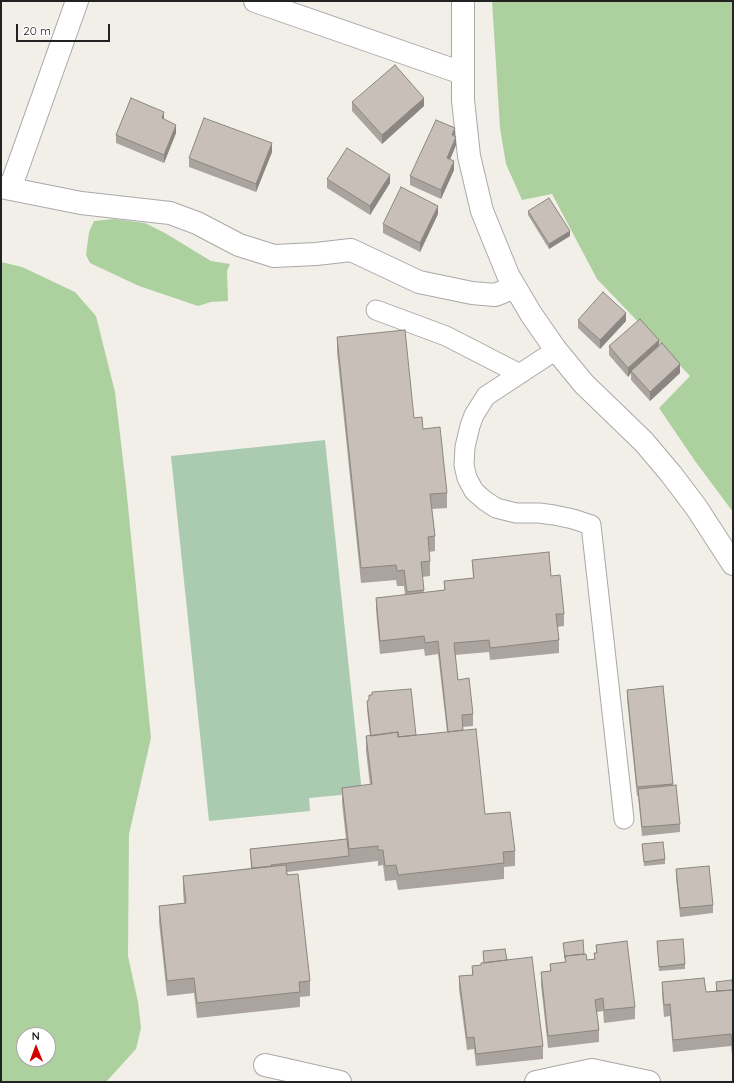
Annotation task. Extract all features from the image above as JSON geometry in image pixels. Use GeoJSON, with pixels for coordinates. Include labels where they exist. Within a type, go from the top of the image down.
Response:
{"type":"FeatureCollection","features":[{"type":"Feature","properties":{"kind":"street"},"geometry":{"type":"LineString","coordinates":[[77,1],[5,188],[81,203],[170,213],[197,223],[239,245],[274,256],[316,254],[351,250],[419,282],[472,293],[495,294],[515,287]]}},
{"type":"Feature","properties":{"kind":"street"},"geometry":{"type":"LineString","coordinates":[[255,1],[462,73]]}},
{"type":"Feature","properties":{"kind":"street"},"geometry":{"type":"LineString","coordinates":[[463,1],[462,73],[466,128],[476,191],[490,233],[515,287],[543,332],[584,384],[644,442],[671,474],[696,507],[733,564]]}},
{"type":"Feature","properties":{"kind":"street"},"geometry":{"type":"LineString","coordinates":[[265,1065],[340,1082]]}},
{"type":"Feature","properties":{"kind":"street"},"geometry":{"type":"LineString","coordinates":[[536,1082],[592,1070],[649,1082]]}},
{"type":"Feature","properties":{"kind":"lane"},"geometry":{"type":"LineString","coordinates":[[376,310],[446,336],[520,374]]}},
{"type":"Feature","properties":{"kind":"lane"},"geometry":{"type":"LineString","coordinates":[[556,350],[486,396],[474,415],[465,447],[465,472],[470,485],[479,496],[496,508],[516,513],[554,515],[592,525],[624,819]]}},
{"type":"Feature","properties":{"kind":"green space"},"geometry":{"type":"Polygon","coordinates":[[[492,1],[733,1],[733,512],[695,461],[659,408],[690,376],[597,279],[552,194],[522,200],[506,164],[500,128],[492,1]]]}},
{"type":"Feature","properties":{"kind":"green space"},"geometry":{"type":"Polygon","coordinates":[[[114,219],[145,223],[165,233],[211,261],[230,264],[227,271],[228,301],[211,302],[198,306],[139,286],[90,263],[86,255],[89,232],[94,221],[114,219]]]}},
{"type":"Feature","properties":{"kind":"green space"},"geometry":{"type":"Polygon","coordinates":[[[1,262],[22,267],[75,292],[96,316],[115,392],[126,486],[151,738],[129,834],[128,956],[138,1002],[141,1028],[136,1049],[106,1082],[1,1082],[1,262]]]}},
{"type":"Feature","properties":{"kind":"green space"},"geometry":{"type":"Polygon","coordinates":[[[325,440],[362,793],[309,798],[310,811],[209,821],[171,456],[325,440]]]}},
{"type":"Feature","properties":{"kind":"building"},"geometry":{"type":"Polygon","coordinates":[[[395,65],[424,98],[382,135],[352,102],[395,65]]]}},
{"type":"Feature","properties":{"kind":"building"},"geometry":{"type":"Polygon","coordinates":[[[131,98],[164,112],[162,118],[176,125],[164,155],[116,135],[131,98]]]}},
{"type":"Feature","properties":{"kind":"building"},"geometry":{"type":"Polygon","coordinates":[[[204,118],[272,143],[256,184],[189,158],[204,118]]]}},
{"type":"Feature","properties":{"kind":"building"},"geometry":{"type":"Polygon","coordinates":[[[436,120],[455,128],[452,135],[456,137],[447,158],[454,161],[441,190],[410,176],[436,120]]]}},
{"type":"Feature","properties":{"kind":"building"},"geometry":{"type":"Polygon","coordinates":[[[347,148],[390,175],[370,206],[327,179],[347,148]]]}},
{"type":"Feature","properties":{"kind":"building"},"geometry":{"type":"Polygon","coordinates":[[[401,187],[438,206],[420,243],[383,224],[401,187]]]}},
{"type":"Feature","properties":{"kind":"building"},"geometry":{"type":"Polygon","coordinates":[[[549,198],[570,231],[549,244],[528,211],[549,198]]]}},
{"type":"Feature","properties":{"kind":"building"},"geometry":{"type":"Polygon","coordinates":[[[603,292],[626,313],[600,340],[578,320],[603,292]]]}},
{"type":"Feature","properties":{"kind":"building"},"geometry":{"type":"Polygon","coordinates":[[[640,319],[659,340],[628,368],[609,346],[640,319]]]}},
{"type":"Feature","properties":{"kind":"building"},"geometry":{"type":"Polygon","coordinates":[[[405,330],[414,418],[422,417],[423,429],[440,427],[447,493],[430,494],[435,536],[428,537],[430,561],[421,562],[424,590],[407,592],[404,570],[397,571],[396,565],[361,568],[337,337],[405,330]]]}},
{"type":"Feature","properties":{"kind":"building"},"geometry":{"type":"Polygon","coordinates":[[[662,343],[680,364],[650,392],[631,371],[662,343]]]}},
{"type":"Feature","properties":{"kind":"building"},"geometry":{"type":"Polygon","coordinates":[[[549,552],[551,576],[560,575],[564,614],[556,614],[559,640],[490,648],[489,640],[454,643],[458,680],[469,678],[473,714],[462,715],[463,730],[448,732],[438,641],[425,643],[424,636],[380,641],[376,598],[445,590],[444,581],[474,578],[472,560],[549,552]]]}},
{"type":"Feature","properties":{"kind":"building"},"geometry":{"type":"Polygon","coordinates":[[[663,686],[673,784],[637,787],[627,690],[663,686]]]}},
{"type":"Feature","properties":{"kind":"building"},"geometry":{"type":"Polygon","coordinates":[[[411,689],[416,735],[398,737],[398,732],[371,736],[367,701],[369,700],[369,695],[372,695],[372,692],[411,689]]]}},
{"type":"Feature","properties":{"kind":"building"},"geometry":{"type":"Polygon","coordinates":[[[476,729],[485,814],[510,812],[515,851],[503,852],[504,863],[398,875],[396,865],[385,866],[383,850],[378,850],[378,846],[349,849],[342,788],[372,784],[366,736],[398,732],[398,737],[476,729]]]}},
{"type":"Feature","properties":{"kind":"building"},"geometry":{"type":"Polygon","coordinates":[[[676,785],[680,824],[642,827],[638,789],[676,785]]]}},
{"type":"Feature","properties":{"kind":"building"},"geometry":{"type":"Polygon","coordinates":[[[347,839],[349,856],[252,868],[250,849],[347,839]]]}},
{"type":"Feature","properties":{"kind":"building"},"geometry":{"type":"Polygon","coordinates":[[[663,842],[665,859],[644,862],[642,844],[663,842]]]}},
{"type":"Feature","properties":{"kind":"building"},"geometry":{"type":"Polygon","coordinates":[[[286,865],[287,875],[298,874],[310,981],[299,982],[300,992],[197,1003],[194,978],[167,981],[159,906],[186,903],[183,876],[286,865]]]}},
{"type":"Feature","properties":{"kind":"building"},"geometry":{"type":"Polygon","coordinates":[[[709,866],[713,905],[680,908],[676,869],[709,866]]]}},
{"type":"Feature","properties":{"kind":"building"},"geometry":{"type":"Polygon","coordinates":[[[683,939],[685,964],[659,967],[657,941],[683,939]]]}},
{"type":"Feature","properties":{"kind":"building"},"geometry":{"type":"Polygon","coordinates":[[[583,940],[584,954],[565,956],[565,958],[563,943],[583,940]]]}},
{"type":"Feature","properties":{"kind":"building"},"geometry":{"type":"Polygon","coordinates":[[[627,941],[635,1007],[604,1010],[603,998],[595,1000],[599,1030],[548,1036],[541,972],[551,971],[550,964],[566,962],[565,956],[586,954],[587,960],[595,959],[594,953],[597,953],[596,945],[627,941]]]}},
{"type":"Feature","properties":{"kind":"building"},"geometry":{"type":"Polygon","coordinates":[[[505,949],[507,960],[484,963],[483,951],[505,949]]]}},
{"type":"Feature","properties":{"kind":"building"},"geometry":{"type":"Polygon","coordinates":[[[532,957],[543,1046],[476,1054],[474,1037],[467,1038],[459,976],[473,975],[472,966],[481,965],[481,963],[532,957]]]}},
{"type":"Feature","properties":{"kind":"building"},"geometry":{"type":"Polygon","coordinates":[[[704,978],[706,992],[733,990],[733,1051],[731,1034],[673,1040],[670,1004],[664,1005],[662,982],[704,978]]]}},
{"type":"Feature","properties":{"kind":"building"},"geometry":{"type":"Polygon","coordinates":[[[732,980],[733,990],[717,991],[716,982],[732,980]]]}}]}
